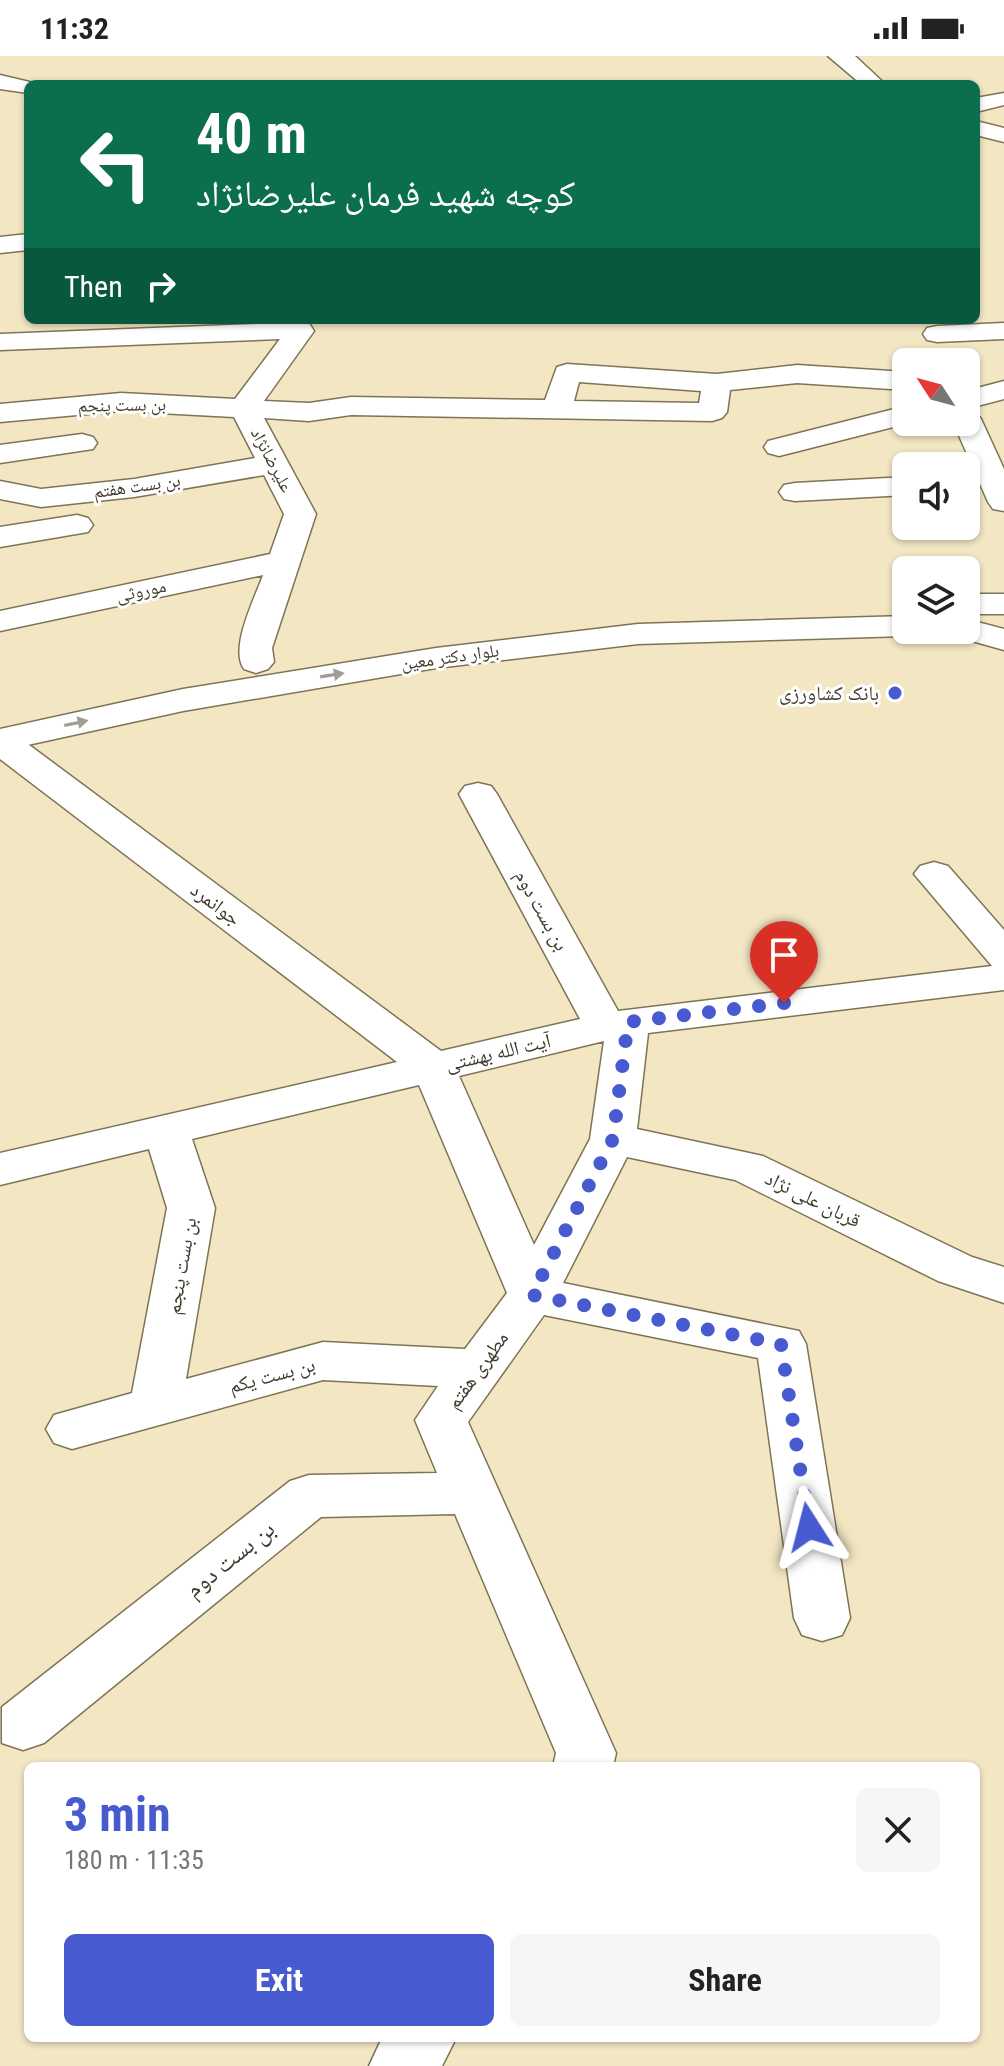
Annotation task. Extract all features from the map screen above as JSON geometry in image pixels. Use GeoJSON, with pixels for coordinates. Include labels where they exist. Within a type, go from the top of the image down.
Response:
{"type":"FeatureCollection","features":[{"type":"Feature","properties":{"kind":"street"},"geometry":{"type":"LineString","coordinates":[[839,56],[852,63],[870,80]]}},
{"type":"Feature","properties":{"kind":"street"},"geometry":{"type":"LineString","coordinates":[[0,82],[24,85]]}},
{"type":"Feature","properties":{"kind":"street"},"geometry":{"type":"LineString","coordinates":[[980,104],[1003,99]]}},
{"type":"Feature","properties":{"kind":"street"},"geometry":{"type":"LineString","coordinates":[[0,245],[24,242]]}},
{"type":"Feature","properties":{"kind":"street"},"geometry":{"type":"LineString","coordinates":[[0,258],[24,255]]}},
{"type":"Feature","properties":{"kind":"street"},"geometry":{"type":"LineString","coordinates":[[0,342],[296,325]]}},
{"type":"Feature","properties":{"kind":"street","name":"علیرضانژاد"},"geometry":{"type":"LineString","coordinates":[[256,662],[255,648],[300,514],[244,408],[296,325]]}},
{"type":"Feature","properties":{"kind":"street"},"geometry":{"type":"LineString","coordinates":[[940,348],[932,327],[1004,331]]}},
{"type":"Feature","properties":{"kind":"street","name":"بن بست پنجم"},"geometry":{"type":"LineString","coordinates":[[0,413],[121,402],[309,412],[351,406],[712,412],[717,383],[797,374],[892,380]]}},
{"type":"Feature","properties":{"kind":"street"},"geometry":{"type":"LineString","coordinates":[[980,396],[1004,390]]}},
{"type":"Feature","properties":{"kind":"street"},"geometry":{"type":"LineString","coordinates":[[779,447],[892,419]]}},
{"type":"Feature","properties":{"kind":"street"},"geometry":{"type":"LineString","coordinates":[[971,436],[988,489]]}},
{"type":"Feature","properties":{"kind":"street"},"geometry":{"type":"LineString","coordinates":[[0,454],[82,443]]}},
{"type":"Feature","properties":{"kind":"street","name":"بن بست هفتم"},"geometry":{"type":"LineString","coordinates":[[0,490],[41,498],[134,488],[274,464]]}},
{"type":"Feature","properties":{"kind":"street"},"geometry":{"type":"LineString","coordinates":[[795,492],[892,487]]}},
{"type":"Feature","properties":{"kind":"street"},"geometry":{"type":"LineString","coordinates":[[0,537],[77,525]]}},
{"type":"Feature","properties":{"kind":"street","name":"موروثی"},"geometry":{"type":"LineString","coordinates":[[0,621],[282,561]]}},
{"type":"Feature","properties":{"kind":"street","name":"بلوار دکتر معین"},"geometry":{"type":"LineString","coordinates":[[0,714],[256,662],[383,641],[630,612],[892,604]]}},
{"type":"Feature","properties":{"kind":"street"},"geometry":{"type":"LineString","coordinates":[[980,604],[1004,604]]}},
{"type":"Feature","properties":{"kind":"street","name":"بلوار دکتر معین"},"geometry":{"type":"LineString","coordinates":[[0,740],[183,700],[436,658],[638,634],[892,626]]}},
{"type":"Feature","properties":{"kind":"street"},"geometry":{"type":"LineString","coordinates":[[980,627],[1004,626]]}},
{"type":"Feature","properties":{"kind":"street"},"geometry":{"type":"LineString","coordinates":[[980,632],[1004,640]]}},
{"type":"Feature","properties":{"kind":"street","name":"جوانمرد"},"geometry":{"type":"LineString","coordinates":[[0,740],[433,1067]]}},
{"type":"Feature","properties":{"kind":"street","name":"بن بست دوم"},"geometry":{"type":"LineString","coordinates":[[478,794],[617,1024]]}},
{"type":"Feature","properties":{"kind":"street"},"geometry":{"type":"LineString","coordinates":[[934,874],[1004,956]]}},
{"type":"Feature","properties":{"kind":"street","name":"آیت الله بهشتی"},"geometry":{"type":"LineString","coordinates":[[0,1169],[617,1024],[1004,977]]}},
{"type":"Feature","properties":{"kind":"street"},"geometry":{"type":"LineString","coordinates":[[613,1139],[617,1024]]}},
{"type":"Feature","properties":{"kind":"street"},"geometry":{"type":"LineString","coordinates":[[433,1067],[532,1295],[781,1344],[822,1618]]}},
{"type":"Feature","properties":{"kind":"street","name":"بن بست پنجم"},"geometry":{"type":"LineString","coordinates":[[155,1406],[191,1208],[166,1129]]}},
{"type":"Feature","properties":{"kind":"street","name":"قربان علی نژاد"},"geometry":{"type":"LineString","coordinates":[[613,1139],[747,1167],[955,1269],[1004,1285]]}},
{"type":"Feature","properties":{"kind":"street","name":"مطهری هفتم"},"geometry":{"type":"LineString","coordinates":[[584,1762],[586,1753],[441,1420],[532,1295],[613,1139]]}},
{"type":"Feature","properties":{"kind":"street","name":"بن بست یکم"},"geometry":{"type":"LineString","coordinates":[[72,1429],[323,1361],[478,1369]]}},
{"type":"Feature","properties":{"kind":"street","name":"بن بست دوم"},"geometry":{"type":"LineString","coordinates":[[23,1725],[309,1496],[472,1493]]}},
{"type":"Feature","properties":{"kind":"street"},"geometry":{"type":"LineString","coordinates":[[402,2066],[420,2042]]}},
{"type":"Feature","properties":{"kind":"place","name":"بانک کشاورزی"},"geometry":{"type":"Point","coordinates":[895,693]}},
{"type":"Feature","properties":{"kind":"route"},"geometry":{"type":"LineString","coordinates":[[784,1003],[628,1022],[613,1139],[532,1295],[781,1344],[809,1527]]}}]}
